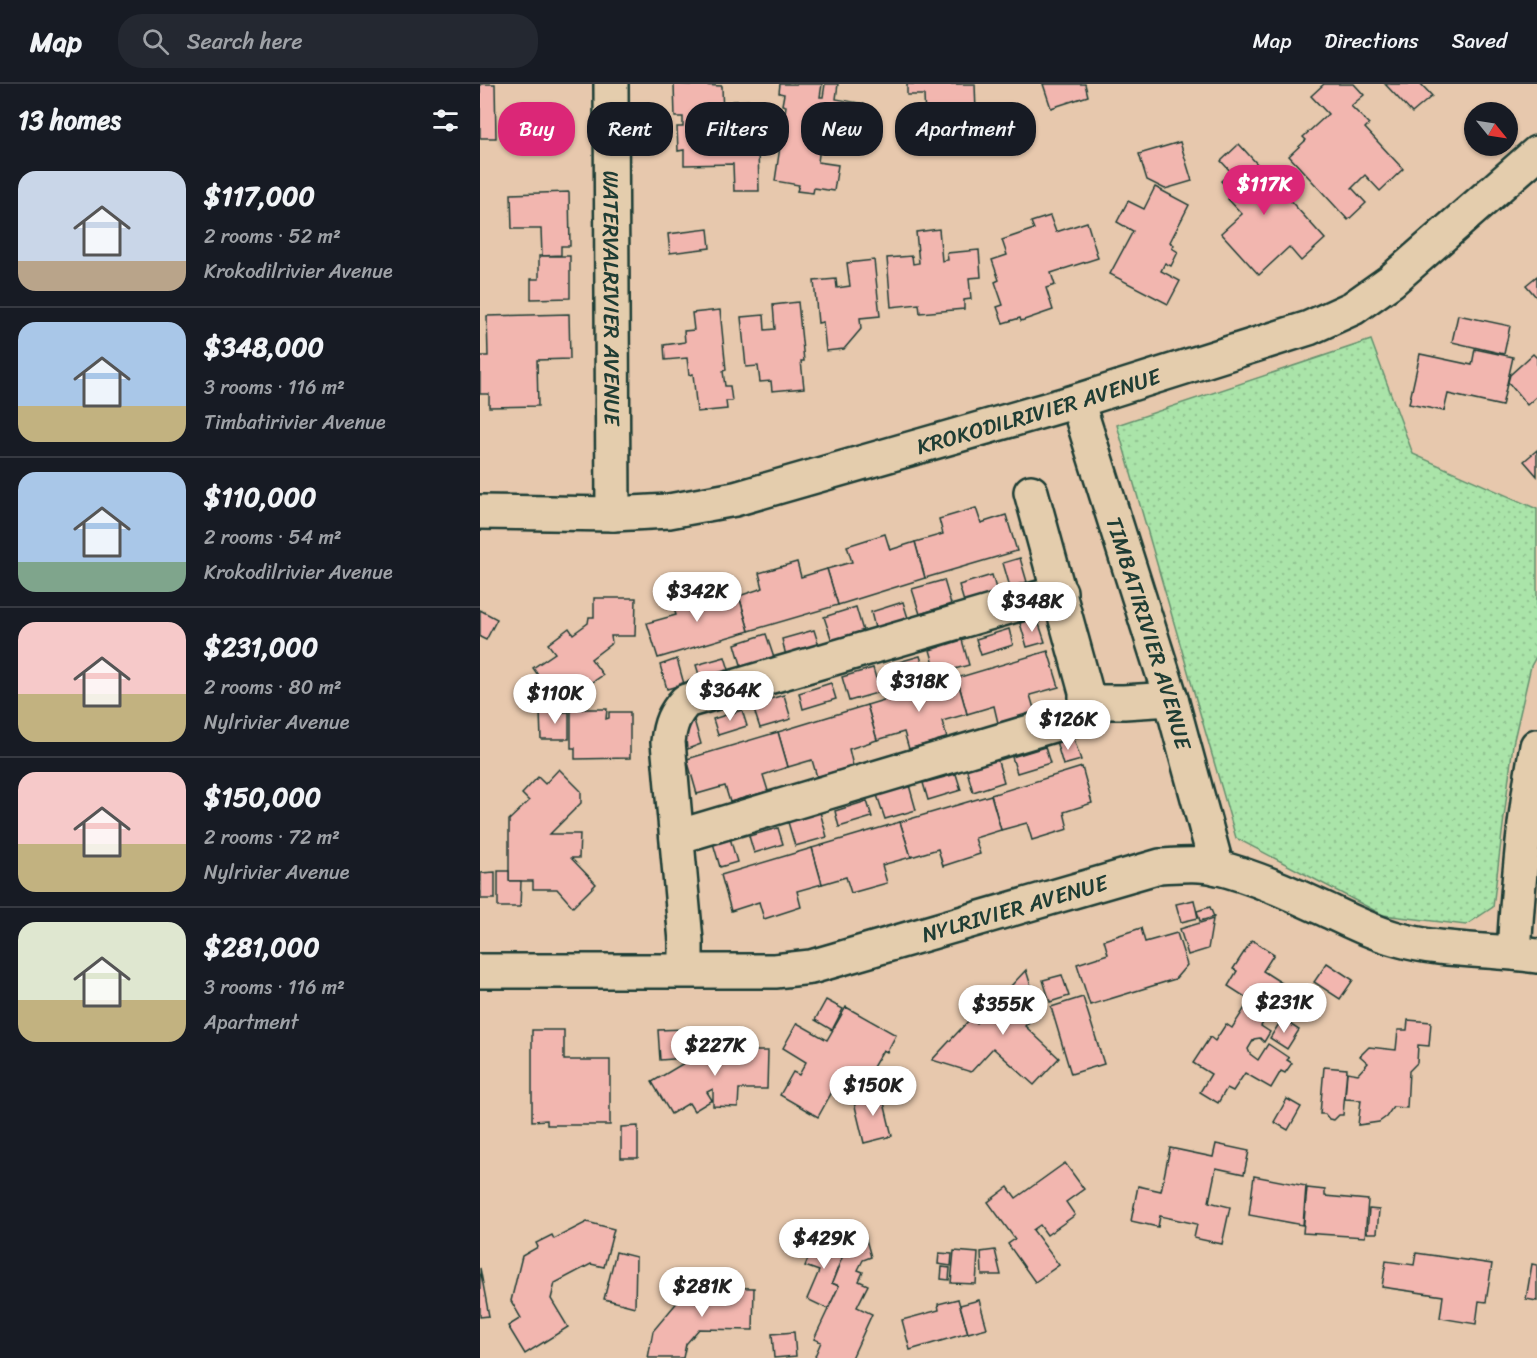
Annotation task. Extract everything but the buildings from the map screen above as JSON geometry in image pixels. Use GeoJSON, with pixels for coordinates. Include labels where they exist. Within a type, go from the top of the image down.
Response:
{"type":"FeatureCollection","features":[{"type":"Feature","properties":{"kind":"street","name":"WATERVALRIVIER AVENUE"},"geometry":{"type":"LineString","coordinates":[[611,84],[613,514]]}},
{"type":"Feature","properties":{"kind":"street","name":"KROKODILRIVIER AVENUE"},"geometry":{"type":"LineString","coordinates":[[480,512],[613,514],[669,511],[735,499],[1077,401],[1309,328],[1353,308],[1391,281],[1537,153]]}},
{"type":"Feature","properties":{"kind":"street","name":"TIMBATIRIVIER AVENUE"},"geometry":{"type":"LineString","coordinates":[[1077,401],[1171,699],[1217,868]]}},
{"type":"Feature","properties":{"kind":"street"},"geometry":{"type":"LineString","coordinates":[[677,837],[1080,717],[1086,710],[1087,702],[1060,591],[1031,492]]}},
{"type":"Feature","properties":{"kind":"street"},"geometry":{"type":"LineString","coordinates":[[686,970],[686,941],[668,742],[670,724],[676,712],[686,701],[1060,591]]}},
{"type":"Feature","properties":{"kind":"street"},"geometry":{"type":"LineString","coordinates":[[1087,702],[1171,699]]}},
{"type":"Feature","properties":{"kind":"street"},"geometry":{"type":"LineString","coordinates":[[1526,954],[1518,874],[1529,787],[1537,746]]}},
{"type":"Feature","properties":{"kind":"street","name":"NYLRIVIER AVENUE"},"geometry":{"type":"LineString","coordinates":[[480,971],[775,970],[811,967],[1160,866],[1192,865],[1217,868],[1267,883],[1360,926],[1397,939],[1469,950],[1526,954]]}},
{"type":"Feature","properties":{"kind":"green space"},"geometry":{"type":"Polygon","coordinates":[[[1371,340],[1413,454],[1537,509],[1537,655],[1531,666],[1513,744],[1493,907],[1466,925],[1383,915],[1236,838],[1117,425],[1371,340]]]}}]}
